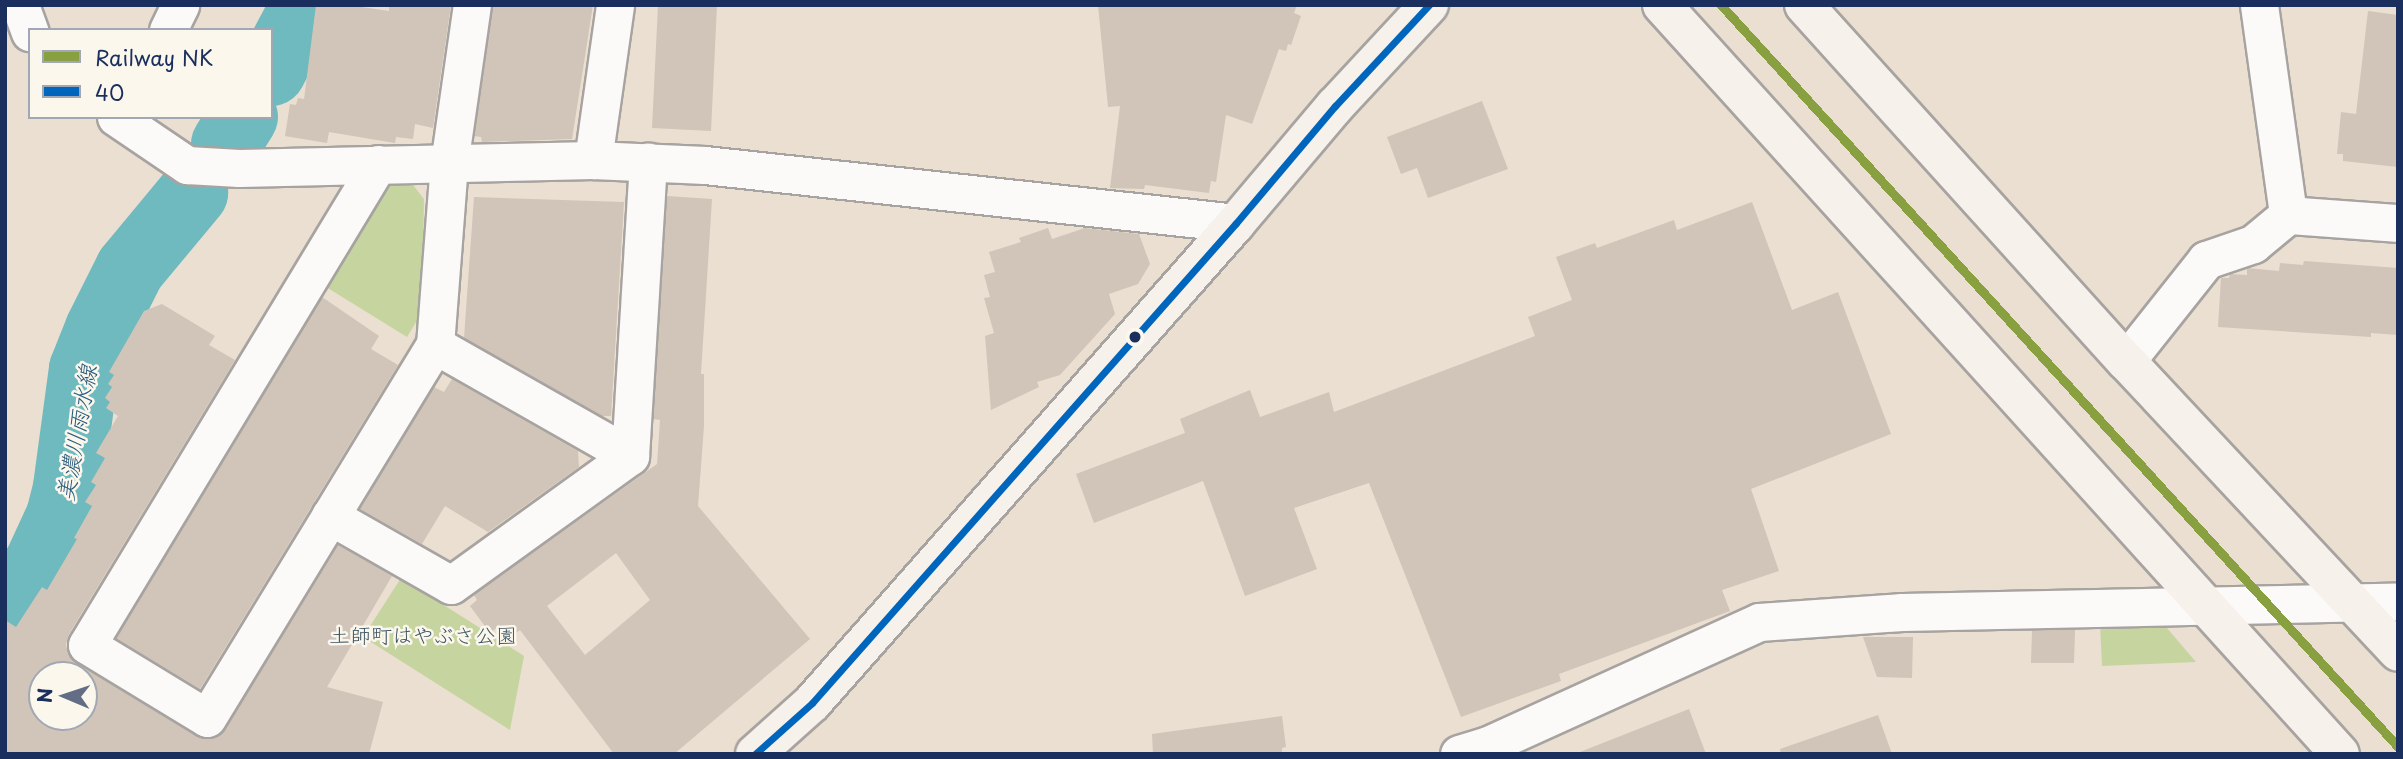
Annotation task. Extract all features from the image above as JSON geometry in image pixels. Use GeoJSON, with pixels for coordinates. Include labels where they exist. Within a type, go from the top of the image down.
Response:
{"type":"FeatureCollection","features":[{"type":"Feature","properties":{"kind":"street"},"geometry":{"type":"LineString","coordinates":[[169,28],[180,5]]}},
{"type":"Feature","properties":{"kind":"street"},"geometry":{"type":"LineString","coordinates":[[378,164],[87,645],[207,718],[435,345],[449,164],[472,5]]}},
{"type":"Feature","properties":{"kind":"street"},"geometry":{"type":"LineString","coordinates":[[593,160],[615,5]]}},
{"type":"Feature","properties":{"kind":"street"},"geometry":{"type":"LineString","coordinates":[[755,754],[812,703],[1236,223],[1335,106],[1429,5]]}},
{"type":"Feature","properties":{"kind":"street"},"geometry":{"type":"LineString","coordinates":[[1662,5],[2340,754]]}},
{"type":"Feature","properties":{"kind":"street"},"geometry":{"type":"LineString","coordinates":[[1804,5],[2126,361],[2398,652]]}},
{"type":"Feature","properties":{"kind":"street"},"geometry":{"type":"LineString","coordinates":[[2259,5],[2288,215]]}},
{"type":"Feature","properties":{"kind":"street"},"geometry":{"type":"LineString","coordinates":[[121,119],[187,165],[239,168],[593,160],[648,162],[970,191],[1236,223]]}},
{"type":"Feature","properties":{"kind":"street"},"geometry":{"type":"LineString","coordinates":[[630,456],[648,162]]}},
{"type":"Feature","properties":{"kind":"street"},"geometry":{"type":"LineString","coordinates":[[2126,361],[2206,260],[2253,244],[2288,215],[2398,223]]}},
{"type":"Feature","properties":{"kind":"street"},"geometry":{"type":"LineString","coordinates":[[435,345],[630,456]]}},
{"type":"Feature","properties":{"kind":"street"},"geometry":{"type":"LineString","coordinates":[[330,516],[452,585],[630,456]]}},
{"type":"Feature","properties":{"kind":"street"},"geometry":{"type":"LineString","coordinates":[[1459,754],[1488,746],[1759,622],[1902,612],[2398,602]]}},
{"type":"Feature","properties":{"kind":"green space"},"geometry":{"type":"Polygon","coordinates":[[[377,185],[413,185],[424,199],[422,312],[407,337],[318,282],[377,185]]]}},
{"type":"Feature","properties":{"kind":"green space","name":"土師町はやぶさ公園"},"geometry":{"type":"Polygon","coordinates":[[[401,578],[524,656],[510,730],[363,637],[401,578]]]}},
{"type":"Feature","properties":{"kind":"green space"},"geometry":{"type":"Polygon","coordinates":[[[2161,621],[2196,662],[2102,666],[2100,624],[2161,621]]]}},
{"type":"Feature","properties":{"kind":"building"},"geometry":{"type":"Polygon","coordinates":[[[316,5],[348,5],[389,11],[389,5],[451,5],[433,128],[415,124],[413,139],[396,137],[395,143],[329,132],[327,143],[285,136],[290,104],[296,105],[298,98],[304,99],[316,5]]]}},
{"type":"Feature","properties":{"kind":"building"},"geometry":{"type":"Polygon","coordinates":[[[493,5],[593,5],[572,139],[482,142],[481,137],[474,136],[493,5]]]}},
{"type":"Feature","properties":{"kind":"building"},"geometry":{"type":"Polygon","coordinates":[[[658,5],[717,5],[711,131],[652,128],[658,5]]]}},
{"type":"Feature","properties":{"kind":"building"},"geometry":{"type":"Polygon","coordinates":[[[1098,5],[1297,5],[1294,13],[1301,16],[1291,45],[1288,44],[1286,51],[1279,49],[1252,124],[1226,115],[1216,182],[1211,181],[1209,193],[1145,185],[1144,189],[1110,188],[1120,106],[1108,107],[1098,5]]]}},
{"type":"Feature","properties":{"kind":"building"},"geometry":{"type":"Polygon","coordinates":[[[2368,11],[2398,15],[2398,167],[2343,161],[2343,154],[2337,154],[2341,112],[2356,114],[2368,11]]]}},
{"type":"Feature","properties":{"kind":"building"},"geometry":{"type":"Polygon","coordinates":[[[1482,101],[1508,169],[1428,198],[1417,168],[1401,174],[1387,137],[1482,101]]]}},
{"type":"Feature","properties":{"kind":"building"},"geometry":{"type":"Polygon","coordinates":[[[667,196],[712,199],[701,374],[704,374],[704,426],[698,506],[810,639],[674,754],[614,754],[520,630],[509,638],[499,626],[490,633],[470,606],[477,600],[474,595],[657,464],[660,420],[653,419],[667,196]],[[616,553],[547,606],[585,655],[650,600],[616,553]]]}},
{"type":"Feature","properties":{"kind":"building"},"geometry":{"type":"Polygon","coordinates":[[[474,197],[624,202],[611,416],[601,416],[464,338],[474,197]]]}},
{"type":"Feature","properties":{"kind":"building"},"geometry":{"type":"Polygon","coordinates":[[[1752,202],[1792,310],[1838,292],[1891,434],[1751,489],[1779,571],[1722,590],[1730,611],[1559,674],[1561,681],[1461,717],[1369,483],[1294,508],[1317,569],[1245,596],[1203,481],[1094,523],[1076,474],[1185,433],[1180,419],[1250,390],[1260,417],[1329,392],[1334,412],[1535,336],[1528,317],[1572,300],[1556,257],[1595,243],[1597,248],[1674,220],[1677,230],[1752,202]]]}},
{"type":"Feature","properties":{"kind":"building"},"geometry":{"type":"Polygon","coordinates":[[[1048,228],[1052,239],[1085,228],[1139,234],[1150,264],[1138,284],[1109,294],[1115,314],[1060,375],[1037,382],[1039,387],[991,410],[985,336],[994,333],[984,298],[990,297],[984,275],[995,272],[989,252],[1021,242],[1019,238],[1048,228]]]}},
{"type":"Feature","properties":{"kind":"building"},"geometry":{"type":"Polygon","coordinates":[[[2304,261],[2398,268],[2398,335],[2371,333],[2371,337],[2218,327],[2221,278],[2229,278],[2230,274],[2247,275],[2247,268],[2279,271],[2280,263],[2303,265],[2304,261]]]}},
{"type":"Feature","properties":{"kind":"building"},"geometry":{"type":"Polygon","coordinates":[[[322,297],[379,336],[371,349],[398,365],[200,689],[116,638],[322,297]]]}},
{"type":"Feature","properties":{"kind":"building"},"geometry":{"type":"Polygon","coordinates":[[[162,304],[215,336],[209,345],[235,360],[69,634],[66,644],[68,654],[74,661],[28,661],[28,731],[98,731],[98,676],[196,736],[206,739],[216,737],[225,729],[338,545],[392,576],[327,687],[383,702],[369,754],[5,754],[5,620],[16,627],[42,587],[47,590],[77,539],[74,538],[92,506],[85,502],[96,485],[91,482],[105,458],[96,453],[118,416],[106,408],[110,402],[105,398],[112,387],[108,384],[114,375],[109,372],[144,311],[162,304]]]}},
{"type":"Feature","properties":{"kind":"building"},"geometry":{"type":"Polygon","coordinates":[[[452,379],[578,451],[579,467],[488,532],[445,506],[422,544],[360,509],[434,387],[444,392],[452,379]]]}},
{"type":"Feature","properties":{"kind":"building"},"geometry":{"type":"Polygon","coordinates":[[[2032,630],[2075,630],[2074,663],[2031,663],[2032,630]]]}},
{"type":"Feature","properties":{"kind":"building"},"geometry":{"type":"Polygon","coordinates":[[[1863,637],[1913,637],[1912,678],[1877,677],[1863,637]]]}},
{"type":"Feature","properties":{"kind":"building"},"geometry":{"type":"Polygon","coordinates":[[[1689,709],[1706,754],[1580,752],[1689,709]]]}},
{"type":"Feature","properties":{"kind":"building"},"geometry":{"type":"Polygon","coordinates":[[[1878,715],[1892,754],[1781,754],[1780,749],[1878,715]]]}},
{"type":"Feature","properties":{"kind":"building"},"geometry":{"type":"Polygon","coordinates":[[[1282,716],[1286,747],[1282,748],[1282,754],[1153,754],[1152,734],[1282,716]]]}},
{"type":"Feature","properties":{"kind":"waterway","name":"美濃川雨水線"},"geometry":{"type":"LineString","coordinates":[[273,67],[306,5]]}},
{"type":"Feature","properties":{"kind":"waterway","name":"美濃川雨水線"},"geometry":{"type":"LineString","coordinates":[[226,144],[242,119]]}},
{"type":"Feature","properties":{"kind":"waterway","name":"美濃川雨水線"},"geometry":{"type":"LineString","coordinates":[[5,605],[38,566],[61,516],[68,487],[84,369],[100,329],[130,269],[193,193]]}},
{"type":"Feature","properties":{"kind":"rail line","name":"NK"},"geometry":{"type":"LineString","coordinates":[[1721,5],[2398,747]]}},
{"type":"Feature","properties":{"kind":"transit line","name":"40"},"geometry":{"type":"LineString","coordinates":[[755,754],[812,703],[1236,223],[1335,106],[1429,5]]}}]}
